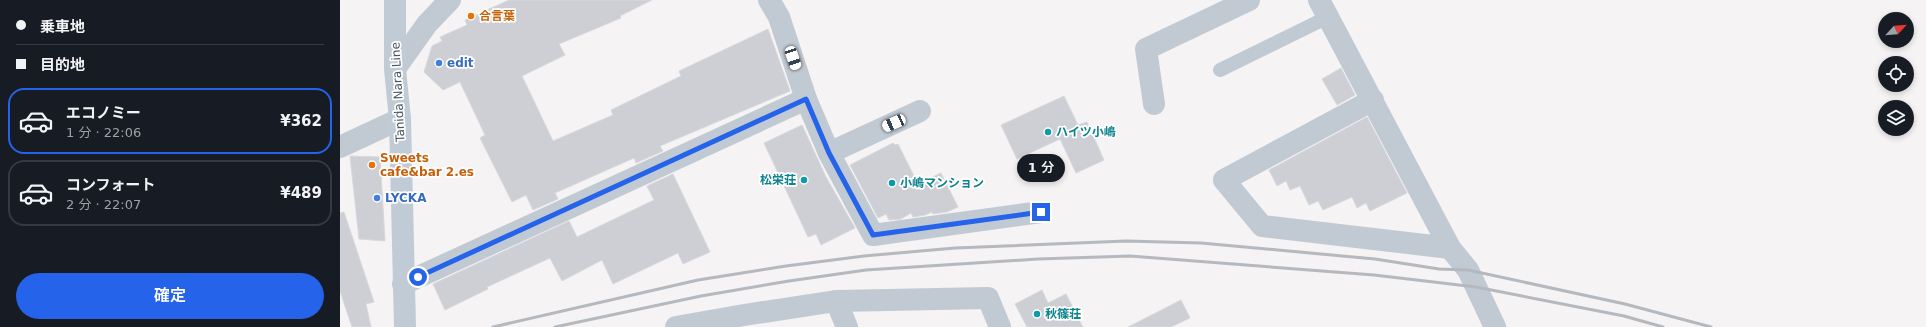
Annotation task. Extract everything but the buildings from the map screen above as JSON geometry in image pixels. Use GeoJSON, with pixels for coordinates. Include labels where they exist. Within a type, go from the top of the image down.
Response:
{"type":"FeatureCollection","features":[{"type":"Feature","properties":{"kind":"main road","name":"Tanida Nara Line"},"geometry":{"type":"LineString","coordinates":[[395,0],[395,69],[400,118],[405,327]]}},
{"type":"Feature","properties":{"kind":"street"},"geometry":{"type":"LineString","coordinates":[[395,69],[427,24],[450,0]]}},
{"type":"Feature","properties":{"kind":"street"},"geometry":{"type":"LineString","coordinates":[[769,0],[779,17],[806,99],[829,153],[873,235],[1041,212]]}},
{"type":"Feature","properties":{"kind":"street"},"geometry":{"type":"LineString","coordinates":[[1154,104],[1146,49],[1250,0]]}},
{"type":"Feature","properties":{"kind":"street"},"geometry":{"type":"LineString","coordinates":[[1324,8],[1450,248],[1468,270],[1495,327]]}},
{"type":"Feature","properties":{"kind":"street"},"geometry":{"type":"LineString","coordinates":[[403,284],[806,99]]}},
{"type":"Feature","properties":{"kind":"street"},"geometry":{"type":"LineString","coordinates":[[1373,100],[1224,180],[1262,226],[1450,248]]}},
{"type":"Feature","properties":{"kind":"street"},"geometry":{"type":"LineString","coordinates":[[829,153],[920,111]]}},
{"type":"Feature","properties":{"kind":"street"},"geometry":{"type":"LineString","coordinates":[[340,147],[400,118]]}},
{"type":"Feature","properties":{"kind":"street"},"geometry":{"type":"LineString","coordinates":[[676,327],[836,301],[988,298],[1000,327]]}},
{"type":"Feature","properties":{"kind":"street"},"geometry":{"type":"LineString","coordinates":[[836,301],[847,327]]}},
{"type":"Feature","properties":{"kind":"lane"},"geometry":{"type":"LineString","coordinates":[[1220,70],[1324,8]]}},
{"type":"Feature","properties":{"kind":"railway"},"geometry":{"type":"LineString","coordinates":[[493,327],[698,280],[786,266],[864,256],[955,248],[1126,241],[1201,243],[1375,259],[1439,269],[1468,270],[1625,304],[1711,327]]}},
{"type":"Feature","properties":{"kind":"railway"},"geometry":{"type":"LineString","coordinates":[[555,327],[701,296],[866,270],[1038,259],[1130,256],[1374,275],[1476,287],[1624,316],[1663,327]]}},
{"type":"Feature","properties":{"kind":"place","name":"合言葉"},"geometry":{"type":"Point","coordinates":[471,16]}},
{"type":"Feature","properties":{"kind":"place","name":"edit"},"geometry":{"type":"Point","coordinates":[439,63]}},
{"type":"Feature","properties":{"kind":"place","name":"ハイツ小嶋"},"geometry":{"type":"Point","coordinates":[1048,132]}},
{"type":"Feature","properties":{"kind":"place","name":"Sweets cafe&bar 2.es"},"geometry":{"type":"Point","coordinates":[372,165]}},
{"type":"Feature","properties":{"kind":"place","name":"松栄荘"},"geometry":{"type":"Point","coordinates":[804,180]}},
{"type":"Feature","properties":{"kind":"place","name":"小嶋マンション"},"geometry":{"type":"Point","coordinates":[892,183]}},
{"type":"Feature","properties":{"kind":"place","name":"LYCKA"},"geometry":{"type":"Point","coordinates":[377,198]}},
{"type":"Feature","properties":{"kind":"place","name":"秋篠荘"},"geometry":{"type":"Point","coordinates":[1037,314]}},
{"type":"Feature","properties":{"kind":"route"},"geometry":{"type":"LineString","coordinates":[[418,277],[806,99],[829,153],[873,235],[1041,212]]}}]}
